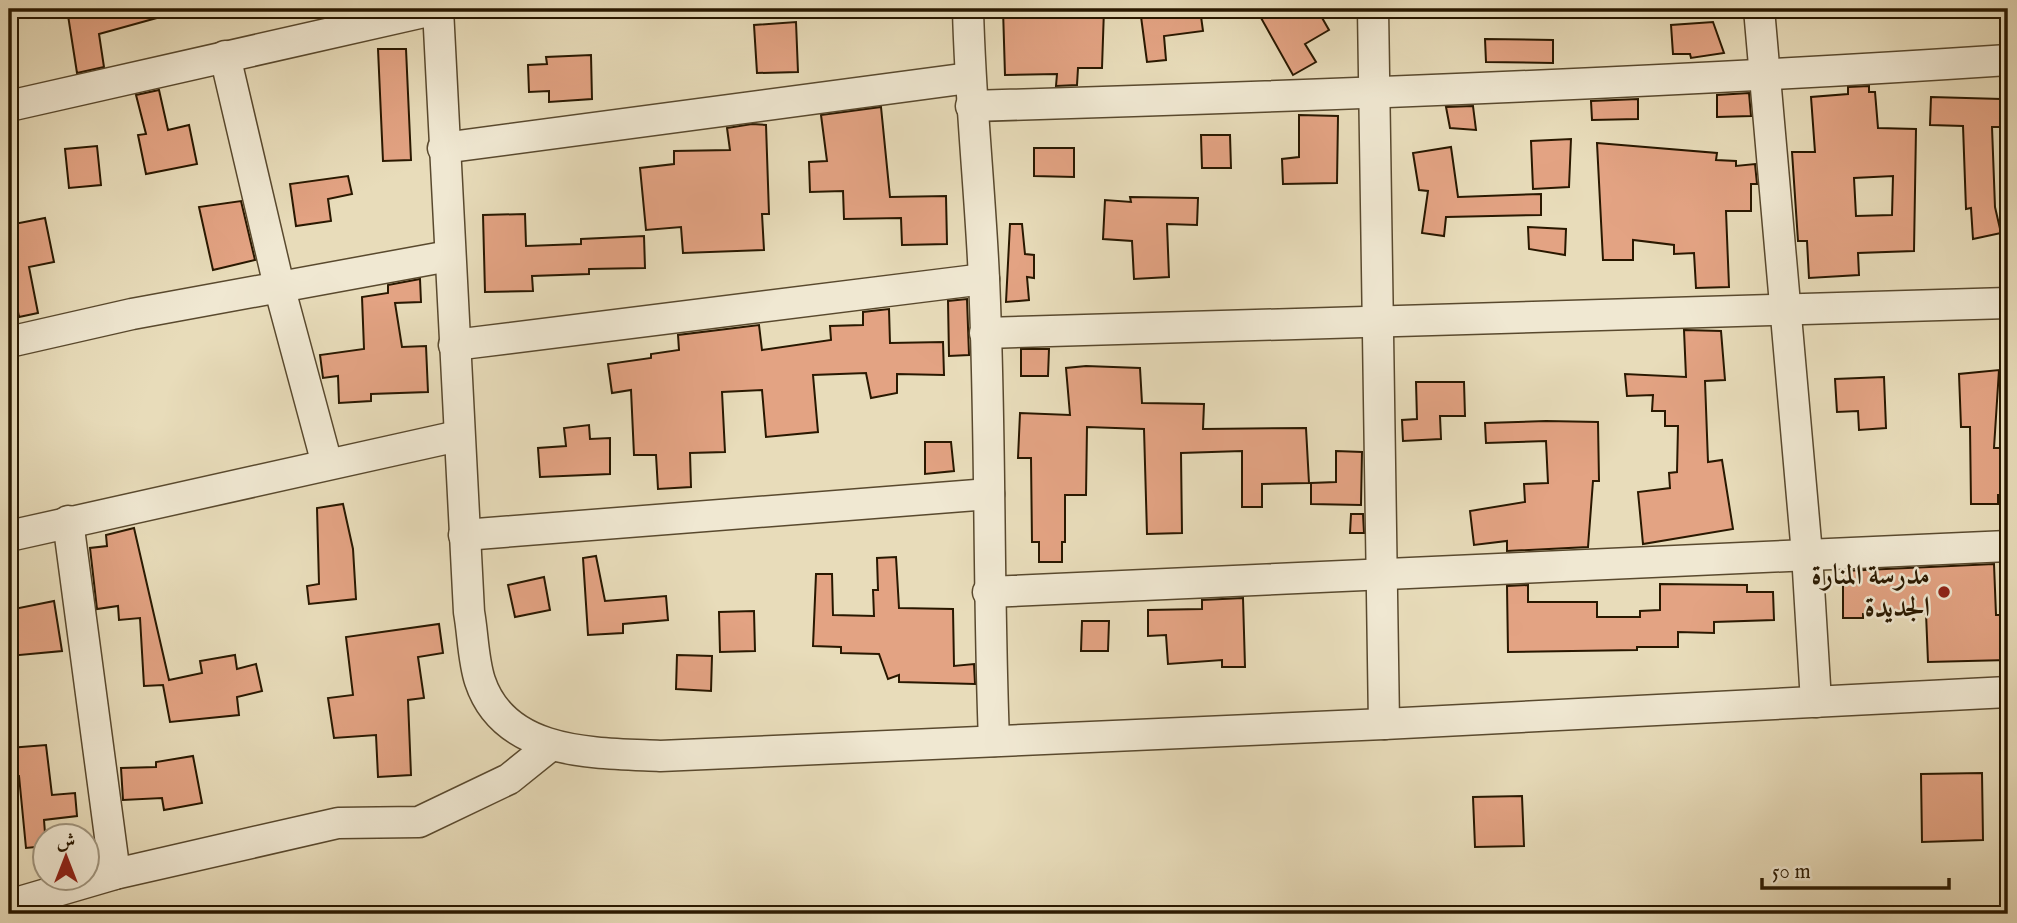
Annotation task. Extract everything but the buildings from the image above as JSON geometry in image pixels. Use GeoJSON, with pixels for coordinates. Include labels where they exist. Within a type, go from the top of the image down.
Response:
{"type":"FeatureCollection","features":[{"type":"Feature","properties":{"kind":"street"},"geometry":{"type":"LineString","coordinates":[[9,106],[437,9],[469,612],[480,681],[494,705],[510,724],[550,747],[660,756],[1384,724],[2008,692]]}},
{"type":"Feature","properties":{"kind":"street"},"geometry":{"type":"LineString","coordinates":[[968,9],[970,92],[984,279],[989,494],[988,592],[994,741]]}},
{"type":"Feature","properties":{"kind":"street"},"geometry":{"type":"LineString","coordinates":[[1373,9],[1376,323],[1384,574],[1384,724]]}},
{"type":"Feature","properties":{"kind":"street"},"geometry":{"type":"LineString","coordinates":[[1759,9],[1807,554],[1816,702]]}},
{"type":"Feature","properties":{"kind":"street"},"geometry":{"type":"LineString","coordinates":[[225,56],[279,286],[327,464]]}},
{"type":"Feature","properties":{"kind":"street"},"geometry":{"type":"LineString","coordinates":[[443,148],[970,92],[1373,94],[1766,76],[2008,60]]}},
{"type":"Feature","properties":{"kind":"street"},"geometry":{"type":"LineString","coordinates":[[9,342],[279,286],[449,256]]}},
{"type":"Feature","properties":{"kind":"street"},"geometry":{"type":"LineString","coordinates":[[454,345],[984,279]]}},
{"type":"Feature","properties":{"kind":"street"},"geometry":{"type":"LineString","coordinates":[[985,333],[2008,303]]}},
{"type":"Feature","properties":{"kind":"street"},"geometry":{"type":"LineString","coordinates":[[9,536],[458,436]]}},
{"type":"Feature","properties":{"kind":"street"},"geometry":{"type":"LineString","coordinates":[[464,535],[989,494]]}},
{"type":"Feature","properties":{"kind":"street"},"geometry":{"type":"LineString","coordinates":[[68,521],[115,874]]}},
{"type":"Feature","properties":{"kind":"street"},"geometry":{"type":"LineString","coordinates":[[988,592],[2008,546]]}},
{"type":"Feature","properties":{"kind":"street"},"geometry":{"type":"LineString","coordinates":[[9,905],[115,874],[338,823],[419,822],[509,779],[550,747]]}},
{"type":"Feature","properties":{"kind":"place","name":"مدرسة المنارة الجديدة"},"geometry":{"type":"Point","coordinates":[1944,592]}}]}
